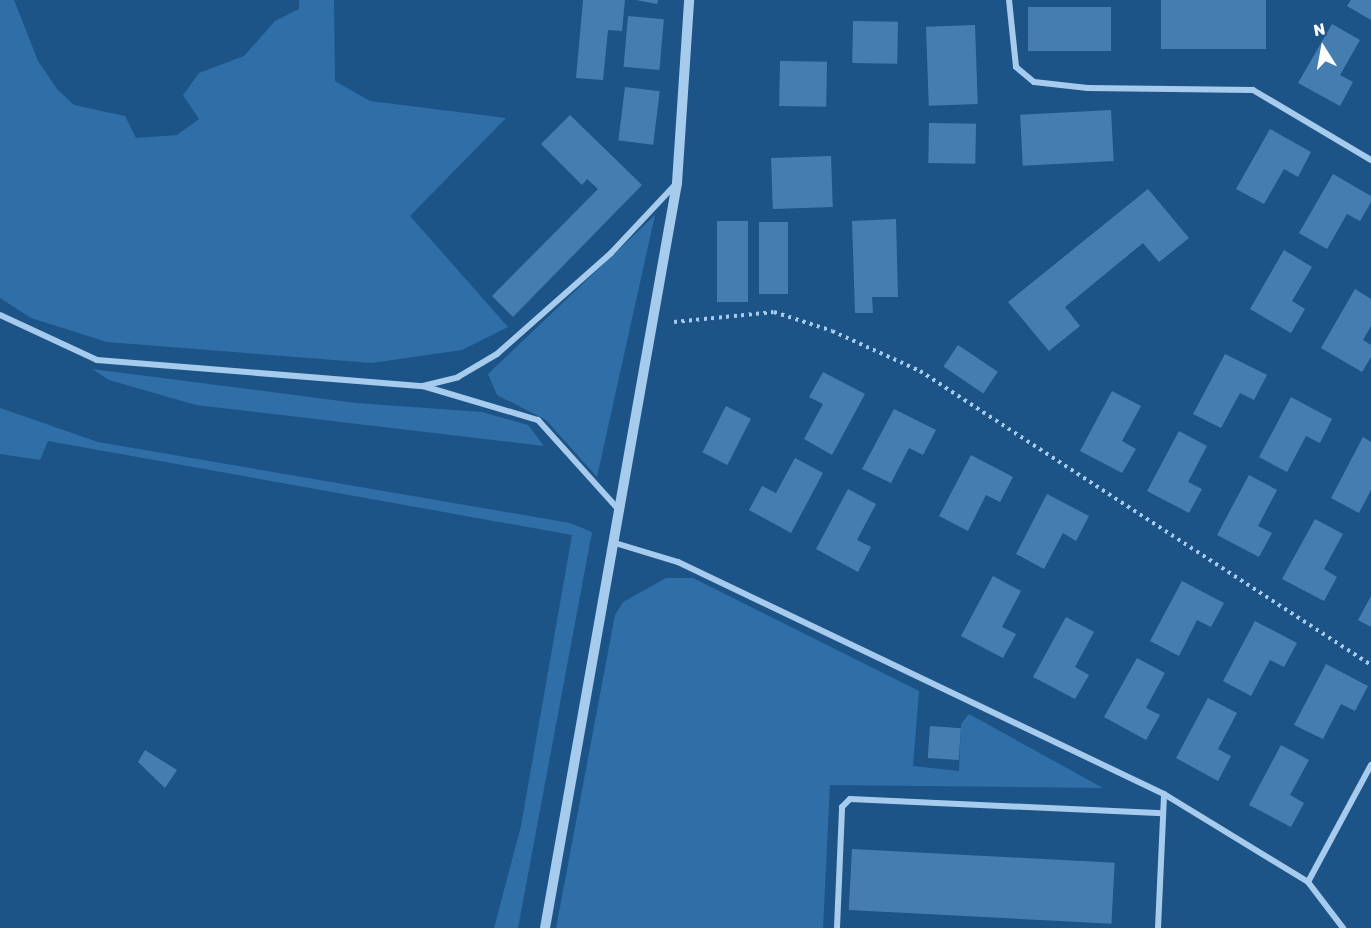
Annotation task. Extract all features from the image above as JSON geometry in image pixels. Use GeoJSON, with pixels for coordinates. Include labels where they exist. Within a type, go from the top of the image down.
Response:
{"type":"FeatureCollection","features":[{"type":"Feature","properties":{"kind":"street"},"geometry":{"type":"LineString","coordinates":[[545,928],[621,512],[677,183],[689,0]]}},
{"type":"Feature","properties":{"kind":"street"},"geometry":{"type":"LineString","coordinates":[[1009,0],[1017,67],[1034,81],[1088,88],[1253,90],[1371,160]]}},
{"type":"Feature","properties":{"kind":"street"},"geometry":{"type":"LineString","coordinates":[[423,386],[458,377],[497,354],[611,253],[677,183]]}},
{"type":"Feature","properties":{"kind":"street"},"geometry":{"type":"LineString","coordinates":[[0,315],[98,360],[423,386],[538,420],[621,512]]}},
{"type":"Feature","properties":{"kind":"street"},"geometry":{"type":"LineString","coordinates":[[615,543],[678,562],[1164,794],[1308,882],[1343,928]]}},
{"type":"Feature","properties":{"kind":"street"},"geometry":{"type":"LineString","coordinates":[[1308,882],[1371,765]]}},
{"type":"Feature","properties":{"kind":"street"},"geometry":{"type":"LineString","coordinates":[[1158,928],[1164,794]]}},
{"type":"Feature","properties":{"kind":"street"},"geometry":{"type":"LineString","coordinates":[[837,928],[842,807],[850,799],[1163,813]]}},
{"type":"Feature","properties":{"kind":"path"},"geometry":{"type":"LineString","coordinates":[[652,325],[774,312],[832,331],[920,371],[1371,665]]}},
{"type":"Feature","properties":{"kind":"shaded area"},"geometry":{"type":"Polygon","coordinates":[[[0,0],[14,0],[38,61],[57,89],[74,105],[125,116],[136,138],[177,135],[199,119],[183,95],[199,73],[244,56],[275,21],[299,9],[299,0],[334,0],[335,81],[370,101],[506,118],[410,216],[508,327],[462,350],[372,363],[107,342],[31,318],[0,298],[0,0]]]}},
{"type":"Feature","properties":{"kind":"shaded area"},"geometry":{"type":"Polygon","coordinates":[[[655,215],[597,477],[546,420],[497,395],[488,374],[655,215]]]}},
{"type":"Feature","properties":{"kind":"shaded area"},"geometry":{"type":"Polygon","coordinates":[[[92,369],[356,403],[482,412],[528,425],[544,446],[196,405],[109,380],[92,369]]]}},
{"type":"Feature","properties":{"kind":"shaded area"},"geometry":{"type":"Polygon","coordinates":[[[0,408],[98,442],[570,523],[592,532],[518,928],[494,928],[521,826],[572,535],[48,441],[40,460],[0,454],[0,408]]]}},
{"type":"Feature","properties":{"kind":"shaded area"},"geometry":{"type":"Polygon","coordinates":[[[666,578],[693,578],[919,691],[913,766],[959,771],[961,724],[969,714],[1103,788],[830,785],[823,928],[556,928],[615,615],[623,602],[666,578]]]}},
{"type":"Feature","properties":{"kind":"building"},"geometry":{"type":"Polygon","coordinates":[[[583,0],[625,0],[622,31],[608,30],[603,80],[576,78],[583,0]]]}},
{"type":"Feature","properties":{"kind":"building"},"geometry":{"type":"Polygon","coordinates":[[[636,0],[658,0],[657,4],[636,0]]]}},
{"type":"Feature","properties":{"kind":"building"},"geometry":{"type":"Polygon","coordinates":[[[1161,0],[1266,0],[1266,49],[1161,49],[1161,0]]]}},
{"type":"Feature","properties":{"kind":"building"},"geometry":{"type":"Polygon","coordinates":[[[1351,0],[1371,0],[1371,20],[1347,6],[1351,0]]]}},
{"type":"Feature","properties":{"kind":"building"},"geometry":{"type":"Polygon","coordinates":[[[1028,7],[1111,7],[1111,51],[1028,51],[1028,7]]]}},
{"type":"Feature","properties":{"kind":"building"},"geometry":{"type":"Polygon","coordinates":[[[628,16],[664,19],[659,70],[624,67],[628,16]]]}},
{"type":"Feature","properties":{"kind":"building"},"geometry":{"type":"Polygon","coordinates":[[[853,21],[898,22],[897,64],[852,63],[853,21]]]}},
{"type":"Feature","properties":{"kind":"building"},"geometry":{"type":"Polygon","coordinates":[[[1332,24],[1360,40],[1340,75],[1353,82],[1340,106],[1298,83],[1332,24]]]}},
{"type":"Feature","properties":{"kind":"building"},"geometry":{"type":"Polygon","coordinates":[[[975,25],[978,104],[929,106],[926,27],[975,25]]]}},
{"type":"Feature","properties":{"kind":"building"},"geometry":{"type":"Polygon","coordinates":[[[780,61],[827,62],[826,107],[779,106],[780,61]]]}},
{"type":"Feature","properties":{"kind":"building"},"geometry":{"type":"Polygon","coordinates":[[[625,87],[660,91],[653,145],[618,141],[625,87]]]}},
{"type":"Feature","properties":{"kind":"building"},"geometry":{"type":"Polygon","coordinates":[[[1111,110],[1114,161],[1023,166],[1020,115],[1111,110]]]}},
{"type":"Feature","properties":{"kind":"building"},"geometry":{"type":"Polygon","coordinates":[[[570,115],[642,185],[513,317],[492,296],[598,189],[587,179],[582,185],[541,144],[570,115]]]}},
{"type":"Feature","properties":{"kind":"building"},"geometry":{"type":"Polygon","coordinates":[[[929,123],[976,124],[975,164],[928,163],[929,123]]]}},
{"type":"Feature","properties":{"kind":"building"},"geometry":{"type":"Polygon","coordinates":[[[1270,129],[1311,152],[1298,177],[1284,169],[1264,204],[1236,189],[1270,129]]]}},
{"type":"Feature","properties":{"kind":"building"},"geometry":{"type":"Polygon","coordinates":[[[831,156],[833,207],[773,209],[771,158],[831,156]]]}},
{"type":"Feature","properties":{"kind":"building"},"geometry":{"type":"Polygon","coordinates":[[[1333,174],[1371,196],[1371,202],[1360,221],[1347,214],[1327,249],[1299,233],[1333,174]]]}},
{"type":"Feature","properties":{"kind":"building"},"geometry":{"type":"Polygon","coordinates":[[[1148,189],[1189,238],[1159,262],[1143,243],[1065,307],[1080,326],[1049,351],[1008,302],[1148,189]]]}},
{"type":"Feature","properties":{"kind":"building"},"geometry":{"type":"Polygon","coordinates":[[[896,219],[898,297],[872,297],[873,313],[855,313],[852,221],[896,219]]]}},
{"type":"Feature","properties":{"kind":"building"},"geometry":{"type":"Polygon","coordinates":[[[717,221],[748,221],[748,302],[717,302],[717,221]]]}},
{"type":"Feature","properties":{"kind":"building"},"geometry":{"type":"Polygon","coordinates":[[[759,222],[788,222],[788,294],[759,294],[759,222]]]}},
{"type":"Feature","properties":{"kind":"building"},"geometry":{"type":"Polygon","coordinates":[[[1284,250],[1312,267],[1292,301],[1305,309],[1291,333],[1250,309],[1284,250]]]}},
{"type":"Feature","properties":{"kind":"building"},"geometry":{"type":"Polygon","coordinates":[[[1355,289],[1371,299],[1371,326],[1363,340],[1371,345],[1371,357],[1362,372],[1321,348],[1355,289]]]}},
{"type":"Feature","properties":{"kind":"building"},"geometry":{"type":"Polygon","coordinates":[[[958,345],[998,372],[983,393],[943,367],[958,345]]]}},
{"type":"Feature","properties":{"kind":"building"},"geometry":{"type":"Polygon","coordinates":[[[1225,354],[1267,375],[1254,400],[1240,393],[1221,428],[1193,414],[1225,354]]]}},
{"type":"Feature","properties":{"kind":"building"},"geometry":{"type":"Polygon","coordinates":[[[823,372],[865,394],[832,455],[804,439],[823,404],[809,397],[823,372]]]}},
{"type":"Feature","properties":{"kind":"building"},"geometry":{"type":"Polygon","coordinates":[[[1112,391],[1141,406],[1122,441],[1136,449],[1122,473],[1080,451],[1112,391]]]}},
{"type":"Feature","properties":{"kind":"building"},"geometry":{"type":"Polygon","coordinates":[[[1291,397],[1332,419],[1320,443],[1306,436],[1287,472],[1259,457],[1291,397]]]}},
{"type":"Feature","properties":{"kind":"building"},"geometry":{"type":"Polygon","coordinates":[[[726,406],[751,419],[727,465],[702,452],[726,406]]]}},
{"type":"Feature","properties":{"kind":"building"},"geometry":{"type":"Polygon","coordinates":[[[894,409],[936,430],[923,455],[909,448],[891,483],[862,469],[894,409]]]}},
{"type":"Feature","properties":{"kind":"building"},"geometry":{"type":"Polygon","coordinates":[[[1179,431],[1207,446],[1188,482],[1202,489],[1189,513],[1147,491],[1179,431]]]}},
{"type":"Feature","properties":{"kind":"building"},"geometry":{"type":"Polygon","coordinates":[[[1363,437],[1371,442],[1371,490],[1359,513],[1331,498],[1363,437]]]}},
{"type":"Feature","properties":{"kind":"building"},"geometry":{"type":"Polygon","coordinates":[[[971,455],[1013,477],[1000,502],[986,495],[968,531],[939,516],[971,455]]]}},
{"type":"Feature","properties":{"kind":"building"},"geometry":{"type":"Polygon","coordinates":[[[795,458],[823,473],[791,533],[749,510],[762,486],[776,493],[795,458]]]}},
{"type":"Feature","properties":{"kind":"building"},"geometry":{"type":"Polygon","coordinates":[[[1249,475],[1277,490],[1258,526],[1272,533],[1259,557],[1217,535],[1249,475]]]}},
{"type":"Feature","properties":{"kind":"building"},"geometry":{"type":"Polygon","coordinates":[[[848,489],[876,504],[857,540],[871,547],[858,572],[816,549],[848,489]]]}},
{"type":"Feature","properties":{"kind":"building"},"geometry":{"type":"Polygon","coordinates":[[[1047,494],[1089,516],[1076,541],[1063,533],[1044,569],[1016,554],[1047,494]]]}},
{"type":"Feature","properties":{"kind":"building"},"geometry":{"type":"Polygon","coordinates":[[[1315,519],[1343,534],[1324,569],[1337,577],[1324,601],[1282,579],[1315,519]]]}},
{"type":"Feature","properties":{"kind":"building"},"geometry":{"type":"Polygon","coordinates":[[[993,576],[1021,591],[1002,627],[1016,634],[1003,658],[961,636],[993,576]]]}},
{"type":"Feature","properties":{"kind":"building"},"geometry":{"type":"Polygon","coordinates":[[[1182,581],[1224,603],[1211,627],[1197,620],[1179,656],[1150,641],[1182,581]]]}},
{"type":"Feature","properties":{"kind":"building"},"geometry":{"type":"Polygon","coordinates":[[[1371,596],[1371,627],[1358,620],[1371,596]]]}},
{"type":"Feature","properties":{"kind":"building"},"geometry":{"type":"Polygon","coordinates":[[[1066,617],[1094,632],[1075,667],[1089,675],[1075,699],[1033,677],[1066,617]]]}},
{"type":"Feature","properties":{"kind":"building"},"geometry":{"type":"Polygon","coordinates":[[[1255,621],[1297,643],[1284,667],[1270,660],[1251,696],[1223,681],[1255,621]]]}},
{"type":"Feature","properties":{"kind":"building"},"geometry":{"type":"Polygon","coordinates":[[[1137,658],[1165,673],[1146,708],[1160,715],[1146,740],[1104,717],[1137,658]]]}},
{"type":"Feature","properties":{"kind":"building"},"geometry":{"type":"Polygon","coordinates":[[[1326,664],[1368,686],[1355,711],[1341,704],[1323,739],[1294,725],[1326,664]]]}},
{"type":"Feature","properties":{"kind":"building"},"geometry":{"type":"Polygon","coordinates":[[[1208,698],[1237,713],[1218,749],[1231,756],[1218,781],[1176,758],[1208,698]]]}},
{"type":"Feature","properties":{"kind":"building"},"geometry":{"type":"Polygon","coordinates":[[[930,726],[961,728],[959,760],[928,758],[930,726]]]}},
{"type":"Feature","properties":{"kind":"building"},"geometry":{"type":"Polygon","coordinates":[[[1281,745],[1309,760],[1290,795],[1304,803],[1291,827],[1249,805],[1281,745]]]}},
{"type":"Feature","properties":{"kind":"building"},"geometry":{"type":"Polygon","coordinates":[[[145,750],[177,770],[165,788],[138,762],[145,750]]]}},
{"type":"Feature","properties":{"kind":"building"},"geometry":{"type":"Polygon","coordinates":[[[852,849],[1115,863],[1111,924],[849,910],[852,849]]]}}]}
